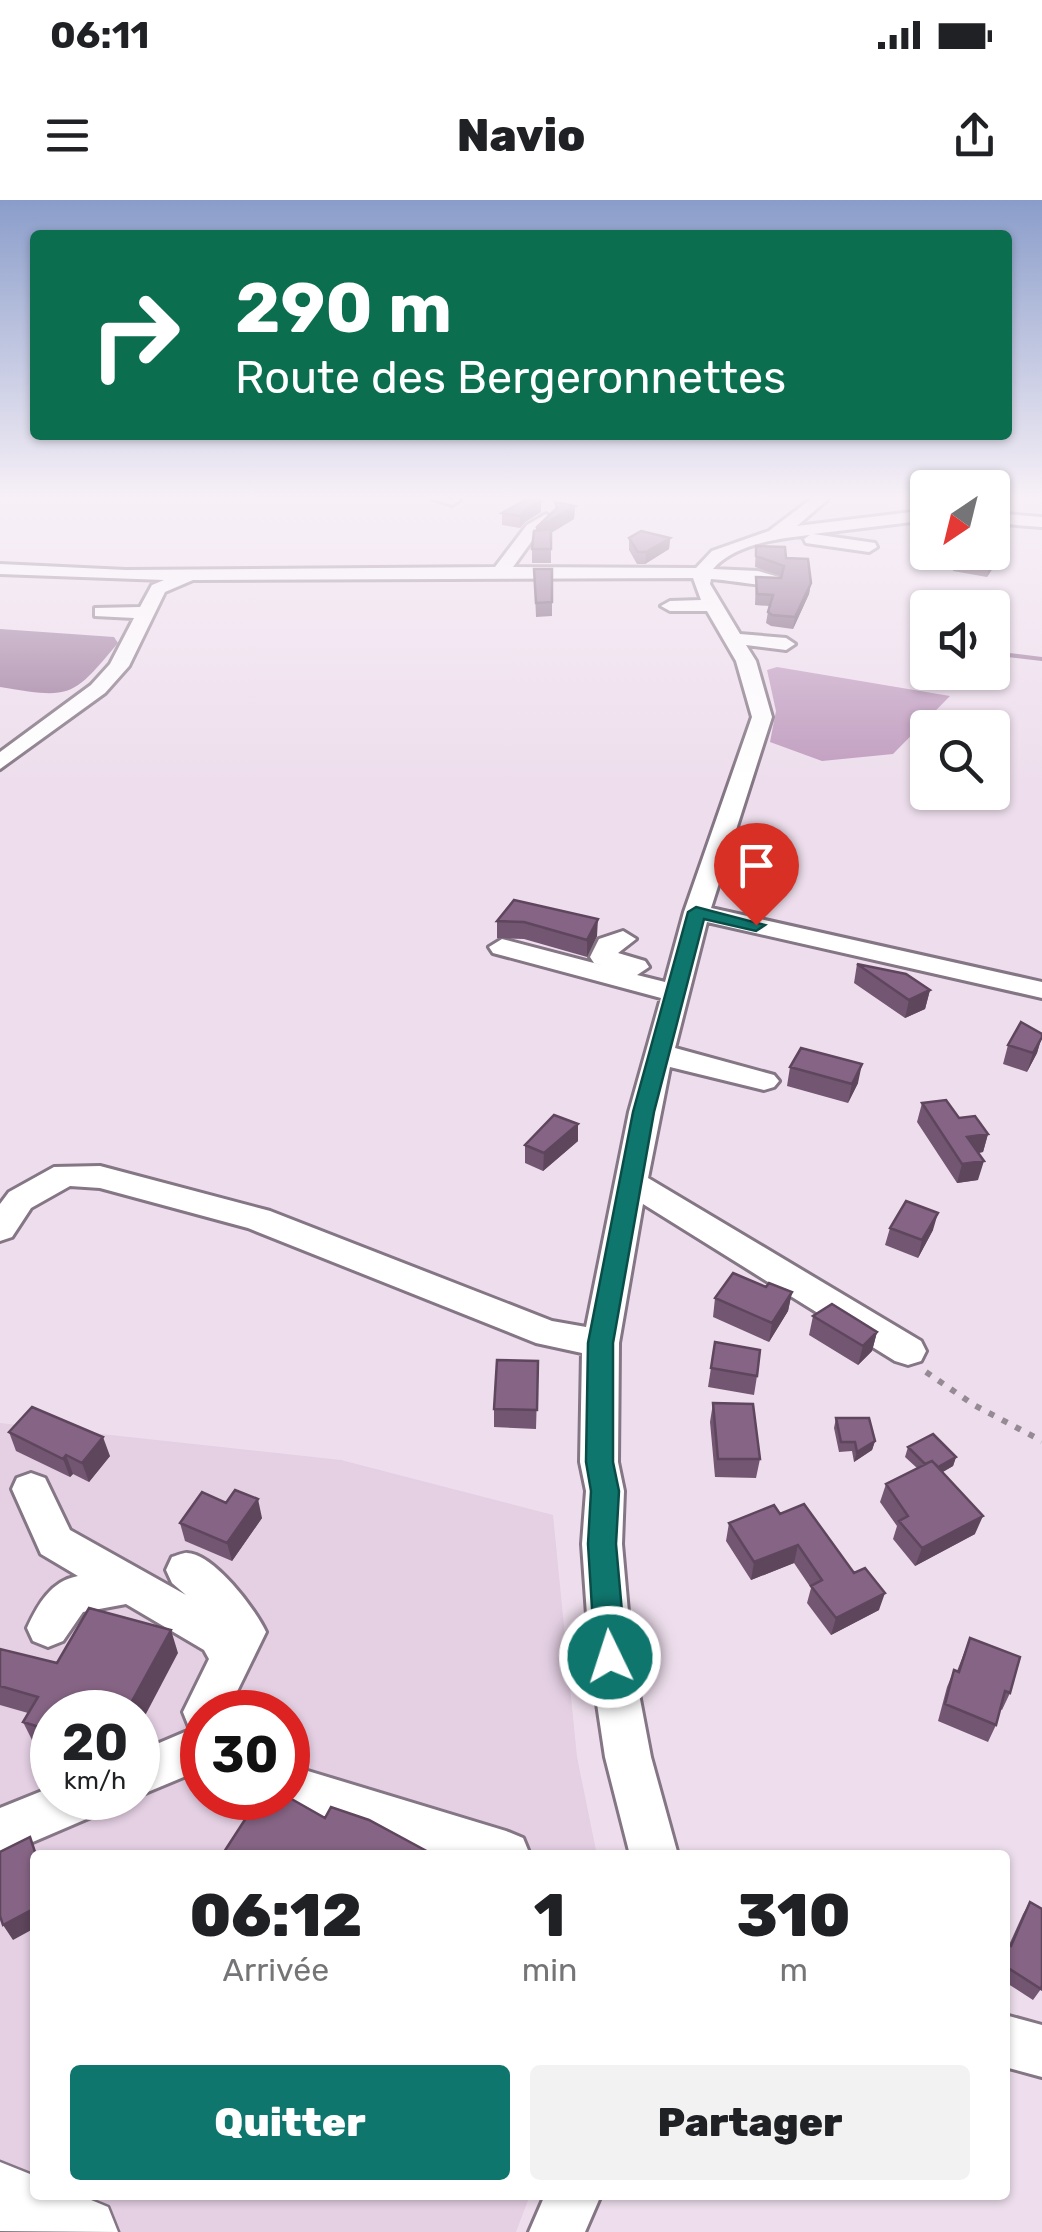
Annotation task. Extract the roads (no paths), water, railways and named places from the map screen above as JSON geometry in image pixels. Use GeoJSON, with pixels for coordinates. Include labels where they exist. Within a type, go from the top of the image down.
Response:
{"type":"FeatureCollection","features":[{"type":"Feature","properties":{"kind":"main road"},"geometry":{"type":"LineString","coordinates":[[0,2196],[83,2232]]}},
{"type":"Feature","properties":{"kind":"street"},"geometry":{"type":"LineString","coordinates":[[0,762],[98,689],[119,666],[156,594]]}},
{"type":"Feature","properties":{"kind":"street"},"geometry":{"type":"LineString","coordinates":[[697,594],[754,639],[786,644]]}},
{"type":"Feature","properties":{"kind":"street"},"geometry":{"type":"LineString","coordinates":[[653,1850],[628,1757],[610,1657],[602,1544],[605,1491],[599,1462],[601,1343],[657,1062],[696,912],[762,717],[746,661],[715,605],[715,594]]}},
{"type":"Feature","properties":{"kind":"street"},"geometry":{"type":"LineString","coordinates":[[670,606],[715,605],[738,594]]}},
{"type":"Feature","properties":{"kind":"street"},"geometry":{"type":"LineString","coordinates":[[101,612],[146,613]]}},
{"type":"Feature","properties":{"kind":"street"},"geometry":{"type":"LineString","coordinates":[[696,912],[779,941],[919,975],[1042,990]]}},
{"type":"Feature","properties":{"kind":"street"},"geometry":{"type":"LineString","coordinates":[[624,939],[608,945],[604,957],[677,985]]}},
{"type":"Feature","properties":{"kind":"street"},"geometry":{"type":"LineString","coordinates":[[502,948],[677,985]]}},
{"type":"Feature","properties":{"kind":"street"},"geometry":{"type":"LineString","coordinates":[[657,1062],[676,1058],[764,1081]]}},
{"type":"Feature","properties":{"kind":"street"},"geometry":{"type":"LineString","coordinates":[[0,1229],[20,1200],[65,1175],[100,1176],[258,1219],[548,1334],[601,1343]]}},
{"type":"Feature","properties":{"kind":"street"},"geometry":{"type":"LineString","coordinates":[[631,1182],[908,1351]]}},
{"type":"Feature","properties":{"kind":"street"},"geometry":{"type":"LineString","coordinates":[[31,1489],[54,1542],[219,1636],[231,1660]]}},
{"type":"Feature","properties":{"kind":"street"},"geometry":{"type":"LineString","coordinates":[[186,1570],[226,1606],[244,1632],[218,1690]]}},
{"type":"Feature","properties":{"kind":"street"},"geometry":{"type":"LineString","coordinates":[[48,1628],[70,1596],[130,1585]]}},
{"type":"Feature","properties":{"kind":"street"},"geometry":{"type":"LineString","coordinates":[[310,1795],[487,1850]]}},
{"type":"Feature","properties":{"kind":"street"},"geometry":{"type":"LineString","coordinates":[[0,1832],[30,1820]]}},
{"type":"Feature","properties":{"kind":"street"},"geometry":{"type":"LineString","coordinates":[[1010,2043],[1042,2051]]}},
{"type":"Feature","properties":{"kind":"street"},"geometry":{"type":"LineString","coordinates":[[557,2232],[571,2200]]}},
{"type":"Feature","properties":{"kind":"waterway"},"geometry":{"type":"LineString","coordinates":[[1010,655],[1042,659]]}}]}
